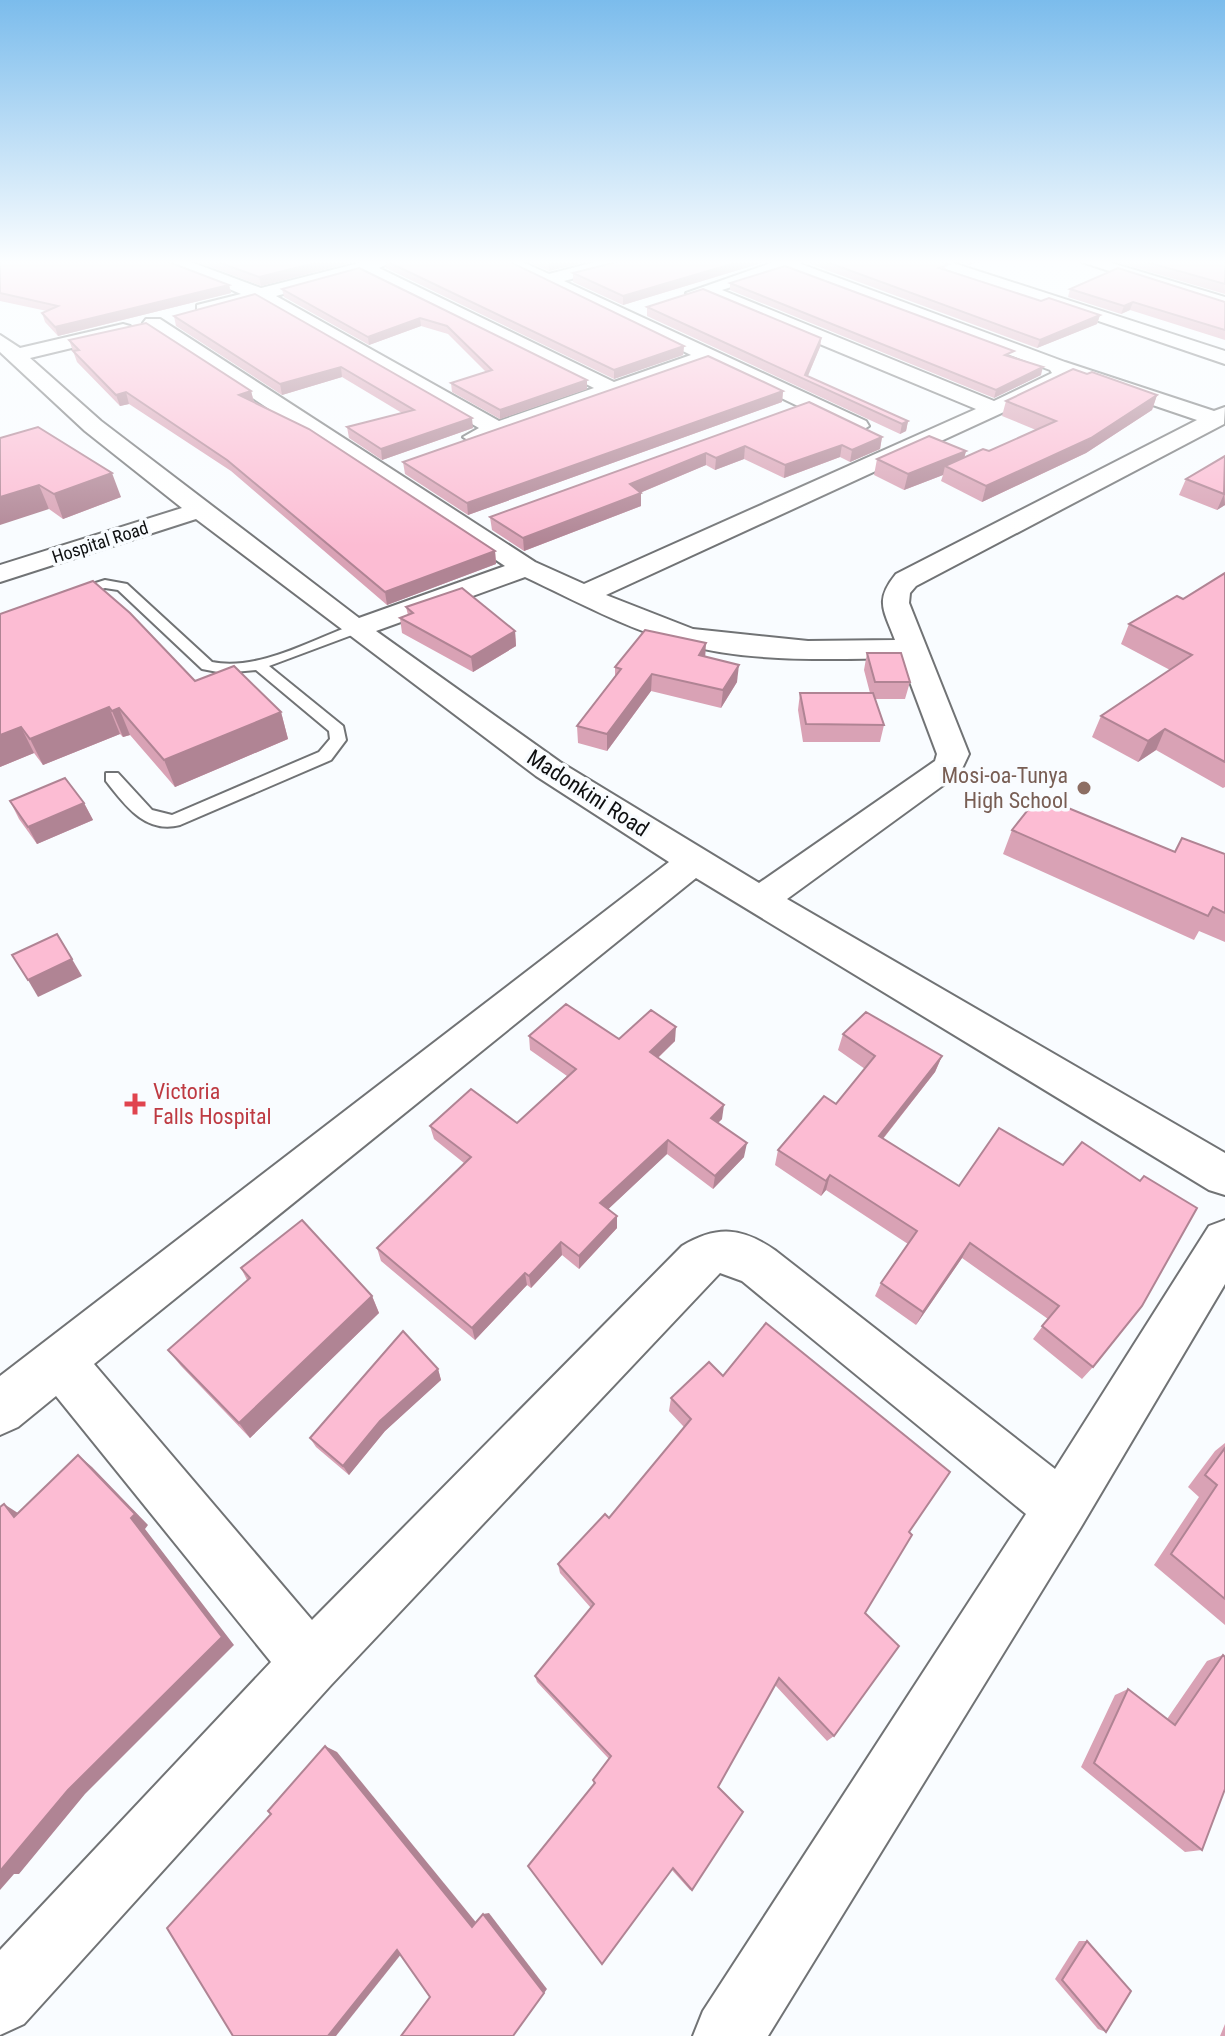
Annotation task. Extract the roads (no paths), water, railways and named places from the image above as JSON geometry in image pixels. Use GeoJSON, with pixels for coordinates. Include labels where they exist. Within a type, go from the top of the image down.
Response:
{"type":"FeatureCollection","features":[{"type":"Feature","properties":{"kind":"street","name":"Madonkini Road"},"geometry":{"type":"LineString","coordinates":[[17,356],[93,426],[200,510],[355,629],[548,769],[694,861],[1225,1176]]}},
{"type":"Feature","properties":{"kind":"street"},"geometry":{"type":"LineString","coordinates":[[203,356],[462,529],[526,568],[583,595],[689,637],[808,650],[913,649]]}},
{"type":"Feature","properties":{"kind":"street"},"geometry":{"type":"LineString","coordinates":[[368,356],[497,429]]}},
{"type":"Feature","properties":{"kind":"street"},"geometry":{"type":"LineString","coordinates":[[545,356],[612,389]]}},
{"type":"Feature","properties":{"kind":"street"},"geometry":{"type":"LineString","coordinates":[[452,445],[709,356],[904,448]]}},
{"type":"Feature","properties":{"kind":"street"},"geometry":{"type":"LineString","coordinates":[[867,356],[993,408]]}},
{"type":"Feature","properties":{"kind":"street"},"geometry":{"type":"LineString","coordinates":[[1032,356],[1220,416]]}},
{"type":"Feature","properties":{"kind":"street"},"geometry":{"type":"LineString","coordinates":[[583,595],[1058,380],[1062,373],[1058,366]]}},
{"type":"Feature","properties":{"kind":"street"},"geometry":{"type":"LineString","coordinates":[[780,413],[809,403]]}},
{"type":"Feature","properties":{"kind":"street"},"geometry":{"type":"LineString","coordinates":[[760,900],[949,766],[953,754],[895,603],[896,592],[906,580],[1220,416]]}},
{"type":"Feature","properties":{"kind":"street"},"geometry":{"type":"LineString","coordinates":[[378,472],[408,461]]}},
{"type":"Feature","properties":{"kind":"street","name":"Hospital Road"},"geometry":{"type":"LineString","coordinates":[[0,574],[200,510]]}},
{"type":"Feature","properties":{"kind":"street"},"geometry":{"type":"LineString","coordinates":[[462,529],[491,518]]}},
{"type":"Feature","properties":{"kind":"street"},"geometry":{"type":"LineString","coordinates":[[355,629],[526,568]]}},
{"type":"Feature","properties":{"kind":"street"},"geometry":{"type":"LineString","coordinates":[[0,1409],[694,861]]}},
{"type":"Feature","properties":{"kind":"street"},"geometry":{"type":"LineString","coordinates":[[728,2036],[1062,1508],[1225,1241]]}},
{"type":"Feature","properties":{"kind":"street"},"geometry":{"type":"LineString","coordinates":[[0,2000],[310,1664],[699,1261],[715,1251],[745,1256],[759,1266],[1062,1508]]}},
{"type":"Feature","properties":{"kind":"street"},"geometry":{"type":"LineString","coordinates":[[59,1361],[310,1664]]}},
{"type":"Feature","properties":{"kind":"lane"},"geometry":{"type":"LineString","coordinates":[[59,598],[105,584],[122,587],[207,666],[223,669],[259,665],[355,629]]}},
{"type":"Feature","properties":{"kind":"lane"},"geometry":{"type":"LineString","coordinates":[[112,777],[136,808],[148,818],[160,822],[174,821],[325,756],[338,740],[337,729],[259,665]]}},
{"type":"Feature","properties":{"kind":"place","name":"Mosi-oa-Tunya High School"},"geometry":{"type":"Point","coordinates":[1084,788]}},
{"type":"Feature","properties":{"kind":"place","name":"Victoria Falls Hospital"},"geometry":{"type":"Point","coordinates":[135,1104]}}]}
